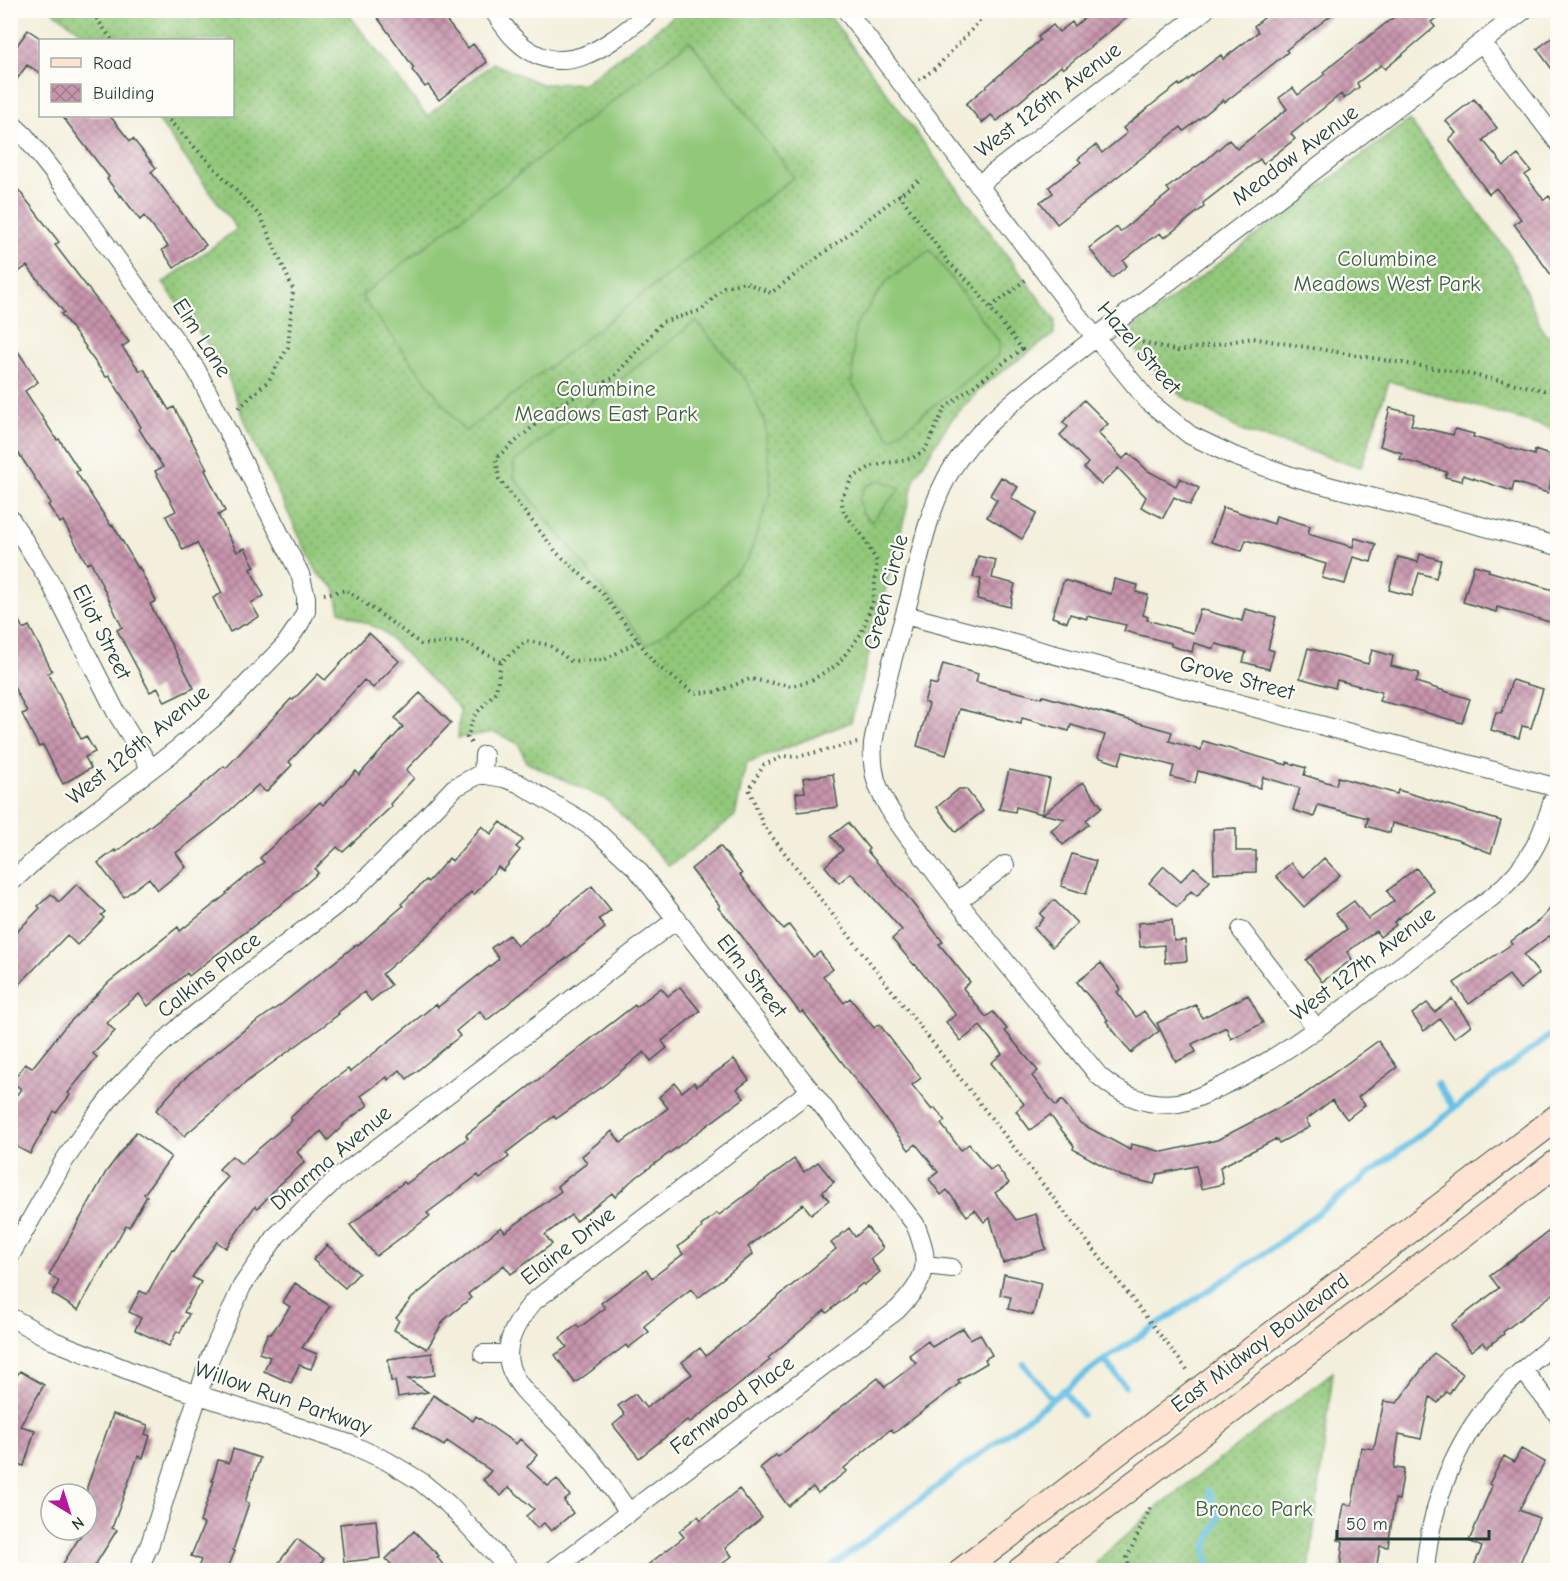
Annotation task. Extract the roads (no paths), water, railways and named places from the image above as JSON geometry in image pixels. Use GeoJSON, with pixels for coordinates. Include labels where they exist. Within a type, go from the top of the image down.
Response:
{"type":"FeatureCollection","features":[{"type":"Feature","properties":{"kind":"main road","name":"East Midway Boulevard"},"geometry":{"type":"LineString","coordinates":[[963,1570],[1557,1117]]}},
{"type":"Feature","properties":{"kind":"main road","name":"East Midway Boulevard"},"geometry":{"type":"LineString","coordinates":[[1021,1570],[1557,1162]]}},
{"type":"Feature","properties":{"kind":"street"},"geometry":{"type":"LineString","coordinates":[[493,10],[516,40],[530,51],[547,58],[565,60],[581,58],[600,50],[652,10]]}},
{"type":"Feature","properties":{"kind":"street","name":"Hazel Street"},"geometry":{"type":"LineString","coordinates":[[846,10],[1041,268],[1112,357],[1148,401],[1181,428],[1203,443],[1294,477],[1557,546]]}},
{"type":"Feature","properties":{"kind":"street","name":"West 126th Avenue"},"geometry":{"type":"LineString","coordinates":[[978,185],[1205,10]]}},
{"type":"Feature","properties":{"kind":"street","name":"Meadow Avenue"},"geometry":{"type":"LineString","coordinates":[[1096,337],[1524,10]]}},
{"type":"Feature","properties":{"kind":"street"},"geometry":{"type":"LineString","coordinates":[[1482,43],[1557,142]]}},
{"type":"Feature","properties":{"kind":"street","name":"Elm Lane"},"geometry":{"type":"LineString","coordinates":[[10,122],[24,135],[64,186],[196,369],[300,574],[306,602]]}},
{"type":"Feature","properties":{"kind":"street","name":"Green Circle"},"geometry":{"type":"LineString","coordinates":[[1096,337],[988,422],[963,452],[942,488],[925,538],[904,615],[875,738],[873,756],[880,791],[900,825],[957,902],[1099,1076],[1122,1094],[1139,1101]]}},
{"type":"Feature","properties":{"kind":"street","name":"Eliot Street"},"geometry":{"type":"LineString","coordinates":[[10,518],[49,580],[116,712],[151,769]]}},
{"type":"Feature","properties":{"kind":"street","name":"West 126th Avenue"},"geometry":{"type":"LineString","coordinates":[[10,883],[54,843],[176,750],[217,715],[285,645],[300,623],[306,602]]}},
{"type":"Feature","properties":{"kind":"street","name":"Grove Street"},"geometry":{"type":"LineString","coordinates":[[904,615],[1557,786]]}},
{"type":"Feature","properties":{"kind":"street"},"geometry":{"type":"LineString","coordinates":[[483,774],[484,754]]}},
{"type":"Feature","properties":{"kind":"street","name":"Elm Street"},"geometry":{"type":"LineString","coordinates":[[483,774],[518,783],[594,829],[637,869],[915,1224],[924,1245],[925,1265]]}},
{"type":"Feature","properties":{"kind":"street","name":"Calkins Place"},"geometry":{"type":"LineString","coordinates":[[10,1256],[64,1161],[117,1089],[151,1054],[184,1023],[349,895],[454,788],[469,778],[483,774]]}},
{"type":"Feature","properties":{"kind":"street","name":"West 127th Avenue"},"geometry":{"type":"LineString","coordinates":[[1139,1101],[1153,1104],[1177,1103],[1195,1099],[1235,1080],[1289,1049],[1317,1029],[1508,884],[1533,852],[1545,828],[1557,786]]}},
{"type":"Feature","properties":{"kind":"street"},"geometry":{"type":"LineString","coordinates":[[957,902],[1005,865]]}},
{"type":"Feature","properties":{"kind":"street","name":"Dharma Avenue"},"geometry":{"type":"LineString","coordinates":[[138,1570],[150,1544],[210,1358],[242,1286],[277,1235],[334,1181],[677,919]]}},
{"type":"Feature","properties":{"kind":"street"},"geometry":{"type":"LineString","coordinates":[[1240,930],[1317,1029]]}},
{"type":"Feature","properties":{"kind":"street","name":"Elaine Drive"},"geometry":{"type":"LineString","coordinates":[[508,1354],[508,1345],[514,1329],[534,1301],[812,1090]]}},
{"type":"Feature","properties":{"kind":"street"},"geometry":{"type":"LineString","coordinates":[[925,1265],[952,1268]]}},
{"type":"Feature","properties":{"kind":"street","name":"Fernwood Place"},"geometry":{"type":"LineString","coordinates":[[553,1570],[897,1310],[913,1293],[922,1278],[925,1265]]}},
{"type":"Feature","properties":{"kind":"street","name":"Willow Run Parkway"},"geometry":{"type":"LineString","coordinates":[[10,1317],[54,1341],[153,1380],[350,1444],[387,1461],[420,1481],[448,1504],[510,1570]]}},
{"type":"Feature","properties":{"kind":"street"},"geometry":{"type":"LineString","coordinates":[[1425,1570],[1430,1526],[1449,1470],[1480,1416],[1495,1396],[1557,1341]]}},
{"type":"Feature","properties":{"kind":"street"},"geometry":{"type":"LineString","coordinates":[[483,1354],[508,1354],[513,1375],[532,1401],[584,1450],[629,1513]]}},
{"type":"Feature","properties":{"kind":"street"},"geometry":{"type":"LineString","coordinates":[[1523,1370],[1557,1415]]}},
{"type":"Feature","properties":{"kind":"waterway"},"geometry":{"type":"LineString","coordinates":[[827,1570],[1104,1360],[1272,1248],[1558,1029]]}},
{"type":"Feature","properties":{"kind":"waterway"},"geometry":{"type":"LineString","coordinates":[[1437,1083],[1454,1109]]}},
{"type":"Feature","properties":{"kind":"waterway"},"geometry":{"type":"LineString","coordinates":[[1104,1360],[1125,1386]]}},
{"type":"Feature","properties":{"kind":"waterway"},"geometry":{"type":"LineString","coordinates":[[1024,1364],[1052,1399]]}},
{"type":"Feature","properties":{"kind":"waterway"},"geometry":{"type":"LineString","coordinates":[[1063,1390],[1082,1415]]}},
{"type":"Feature","properties":{"kind":"waterway"},"geometry":{"type":"LineString","coordinates":[[1208,1491],[1219,1518],[1206,1547],[1209,1570]]}},
{"type":"Feature","properties":{"kind":"park label","name":"Columbine Meadows West Park"},"geometry":{"type":"Point","coordinates":[1387,272]}},
{"type":"Feature","properties":{"kind":"park label","name":"Columbine Meadows East Park"},"geometry":{"type":"Point","coordinates":[606,402]}},
{"type":"Feature","properties":{"kind":"park label","name":"Bronco Park"},"geometry":{"type":"Point","coordinates":[1254,1509]}}]}
